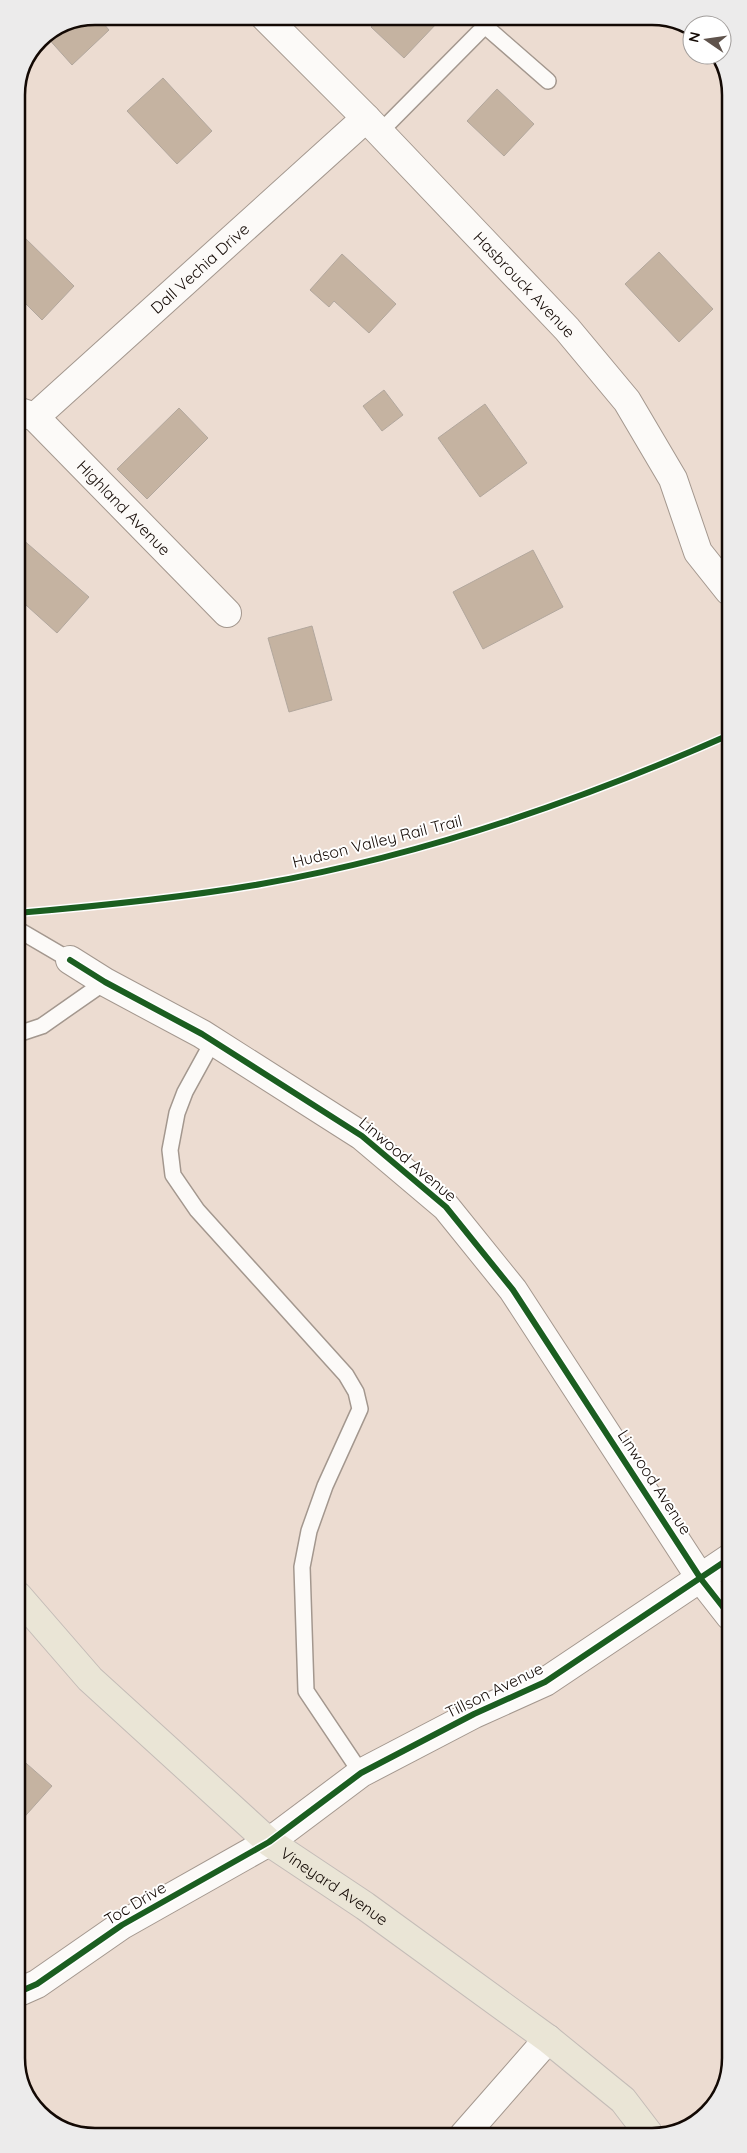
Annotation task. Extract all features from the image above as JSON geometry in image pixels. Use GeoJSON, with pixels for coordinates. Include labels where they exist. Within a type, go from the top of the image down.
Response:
{"type":"FeatureCollection","features":[{"type":"Feature","properties":{"kind":"main road","name":"Vineyard Avenue"},"geometry":{"type":"LineString","coordinates":[[25,1604],[90,1678],[269,1842],[364,1906],[548,2039],[623,2100],[644,2128]]}},
{"type":"Feature","properties":{"kind":"street","name":"Hasbrouck Avenue"},"geometry":{"type":"LineString","coordinates":[[273,25],[373,125],[567,329],[627,401],[673,479],[698,552],[722,582]]}},
{"type":"Feature","properties":{"kind":"street","name":"Dall Vechia Drive"},"geometry":{"type":"LineString","coordinates":[[26,414],[373,125]]}},
{"type":"Feature","properties":{"kind":"street","name":"Highland Avenue"},"geometry":{"type":"LineString","coordinates":[[26,414],[227,613]]}},
{"type":"Feature","properties":{"kind":"street","name":"Linwood Avenue"},"geometry":{"type":"LineString","coordinates":[[70,960],[105,982],[212,1041],[362,1136],[446,1207],[513,1290],[701,1579],[722,1606]]}},
{"type":"Feature","properties":{"kind":"street","name":"Tillson Avenue"},"geometry":{"type":"LineString","coordinates":[[269,1842],[362,1773],[474,1714],[545,1682],[722,1564]]}},
{"type":"Feature","properties":{"kind":"street","name":"Toc Drive"},"geometry":{"type":"LineString","coordinates":[[25,1989],[37,1984],[122,1926],[269,1842]]}},
{"type":"Feature","properties":{"kind":"street"},"geometry":{"type":"LineString","coordinates":[[470,2128],[548,2039]]}},
{"type":"Feature","properties":{"kind":"lane"},"geometry":{"type":"LineString","coordinates":[[373,125],[476,25]]}},
{"type":"Feature","properties":{"kind":"lane"},"geometry":{"type":"LineString","coordinates":[[484,25],[548,82]]}},
{"type":"Feature","properties":{"kind":"lane","name":"Linwood Avenue"},"geometry":{"type":"LineString","coordinates":[[25,933],[70,960]]}},
{"type":"Feature","properties":{"kind":"lane"},"geometry":{"type":"LineString","coordinates":[[25,1032],[42,1026],[105,982]]}},
{"type":"Feature","properties":{"kind":"lane"},"geometry":{"type":"LineString","coordinates":[[212,1041],[184,1092],[178,1113],[170,1150],[174,1175],[197,1210],[346,1375],[356,1392],[360,1409],[325,1486],[308,1531],[302,1567],[306,1691],[362,1773]]}},
{"type":"Feature","properties":{"kind":"building"},"geometry":{"type":"Polygon","coordinates":[[[105,25],[109,30],[72,65],[50,41],[68,30],[81,26],[105,25]]]}},
{"type":"Feature","properties":{"kind":"building"},"geometry":{"type":"Polygon","coordinates":[[[373,25],[435,25],[404,58],[371,27],[373,25]]]}},
{"type":"Feature","properties":{"kind":"building"},"geometry":{"type":"Polygon","coordinates":[[[163,78],[212,131],[177,164],[127,111],[163,78]]]}},
{"type":"Feature","properties":{"kind":"building"},"geometry":{"type":"Polygon","coordinates":[[[497,89],[534,124],[504,156],[467,121],[497,89]]]}},
{"type":"Feature","properties":{"kind":"building"},"geometry":{"type":"Polygon","coordinates":[[[25,238],[74,286],[42,320],[25,303],[25,238]]]}},
{"type":"Feature","properties":{"kind":"building"},"geometry":{"type":"Polygon","coordinates":[[[659,252],[713,309],[679,342],[625,284],[659,252]]]}},
{"type":"Feature","properties":{"kind":"building"},"geometry":{"type":"Polygon","coordinates":[[[342,254],[396,304],[369,333],[334,301],[329,307],[310,290],[342,254]]]}},
{"type":"Feature","properties":{"kind":"building"},"geometry":{"type":"Polygon","coordinates":[[[384,390],[403,415],[382,431],[363,406],[384,390]]]}},
{"type":"Feature","properties":{"kind":"building"},"geometry":{"type":"Polygon","coordinates":[[[485,404],[527,463],[480,497],[438,438],[485,404]]]}},
{"type":"Feature","properties":{"kind":"building"},"geometry":{"type":"Polygon","coordinates":[[[179,408],[208,438],[147,499],[117,469],[179,408]]]}},
{"type":"Feature","properties":{"kind":"building"},"geometry":{"type":"Polygon","coordinates":[[[25,541],[89,597],[57,633],[25,604],[25,541]]]}},
{"type":"Feature","properties":{"kind":"building"},"geometry":{"type":"Polygon","coordinates":[[[533,550],[563,607],[483,649],[453,592],[533,550]]]}},
{"type":"Feature","properties":{"kind":"building"},"geometry":{"type":"Polygon","coordinates":[[[312,626],[332,700],[289,712],[268,638],[312,626]]]}},
{"type":"Feature","properties":{"kind":"building"},"geometry":{"type":"Polygon","coordinates":[[[25,1762],[52,1786],[25,1816],[25,1762]]]}},
{"type":"Feature","properties":{"kind":"cycle path","name":"Hudson Valley Rail Trail"},"geometry":{"type":"LineString","coordinates":[[25,912],[140,901],[231,889],[321,872],[381,858],[440,842],[558,803],[616,782],[722,738]]}},
{"type":"Feature","properties":{"kind":"cycle path"},"geometry":{"type":"LineString","coordinates":[[70,960],[105,982],[202,1034],[362,1136],[446,1207],[513,1290],[701,1579],[722,1606]]}},
{"type":"Feature","properties":{"kind":"cycle path"},"geometry":{"type":"LineString","coordinates":[[25,1989],[37,1984],[122,1925],[269,1842],[361,1773],[474,1714],[545,1682],[722,1563]]}}]}
